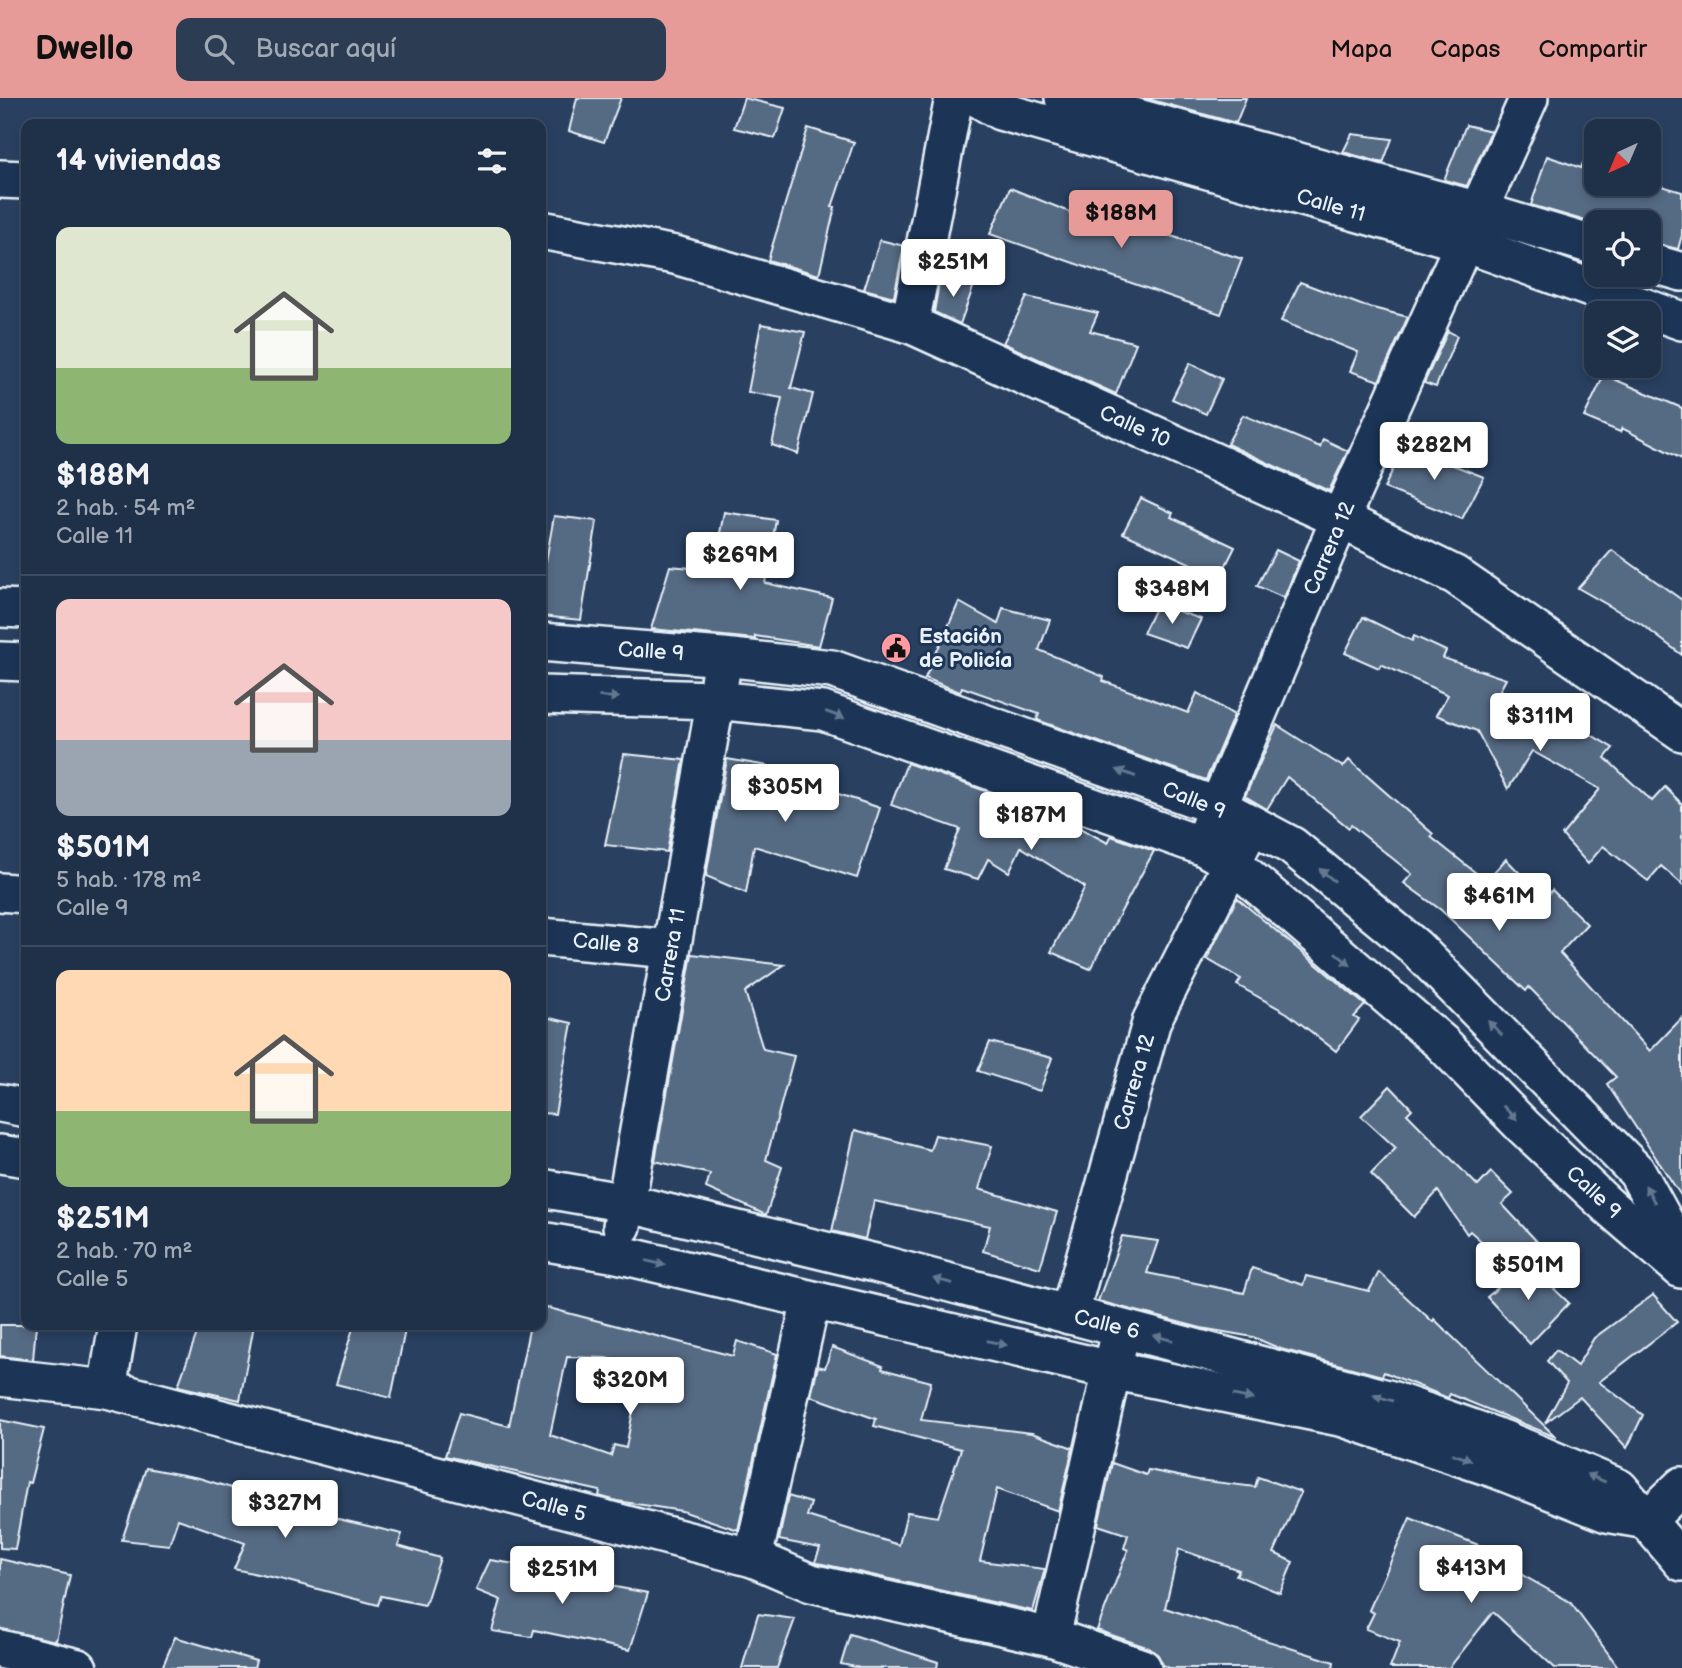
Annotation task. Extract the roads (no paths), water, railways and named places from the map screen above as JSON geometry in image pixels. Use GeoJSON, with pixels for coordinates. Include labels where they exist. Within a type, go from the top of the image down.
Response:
{"type":"FeatureCollection","features":[{"type":"Feature","properties":{"kind":"street"},"geometry":{"type":"LineString","coordinates":[[910,324],[954,98]]}},
{"type":"Feature","properties":{"kind":"street","name":"Calle 11"},"geometry":{"type":"LineString","coordinates":[[978,98],[1000,111],[1472,227],[1584,244]]}},
{"type":"Feature","properties":{"kind":"street","name":"Calle 11"},"geometry":{"type":"LineString","coordinates":[[1064,98],[1472,227],[1682,321]]}},
{"type":"Feature","properties":{"kind":"street","name":"Carrera 12"},"geometry":{"type":"LineString","coordinates":[[1069,1315],[1152,1020],[1217,855],[1219,807],[1340,519],[1529,98]]}},
{"type":"Feature","properties":{"kind":"street"},"geometry":{"type":"LineString","coordinates":[[0,178],[21,180]]}},
{"type":"Feature","properties":{"kind":"street","name":"Calle 10"},"geometry":{"type":"LineString","coordinates":[[546,231],[675,255],[910,324],[1340,519],[1455,575],[1682,732]]}},
{"type":"Feature","properties":{"kind":"street"},"geometry":{"type":"LineString","coordinates":[[1661,266],[1682,272]]}},
{"type":"Feature","properties":{"kind":"street"},"geometry":{"type":"LineString","coordinates":[[0,608],[21,610]]}},
{"type":"Feature","properties":{"kind":"street","name":"Calle 9"},"geometry":{"type":"LineString","coordinates":[[546,642],[832,669],[1219,807],[1292,846],[1415,947],[1637,1172],[1682,1254]]}},
{"type":"Feature","properties":{"kind":"street","name":"Carrera 11"},"geometry":{"type":"LineString","coordinates":[[617,1254],[723,657]]}},
{"type":"Feature","properties":{"kind":"street"},"geometry":{"type":"LineString","coordinates":[[0,661],[21,662]]}},
{"type":"Feature","properties":{"kind":"street","name":"Calle 9"},"geometry":{"type":"LineString","coordinates":[[546,695],[715,700],[823,711],[1217,855],[1442,1043],[1532,1135],[1682,1270]]}},
{"type":"Feature","properties":{"kind":"street","name":"Carrera 12"},"geometry":{"type":"LineString","coordinates":[[1217,855],[1252,825]]}},
{"type":"Feature","properties":{"kind":"street"},"geometry":{"type":"LineString","coordinates":[[0,892],[21,894]]}},
{"type":"Feature","properties":{"kind":"street","name":"Calle 8"},"geometry":{"type":"LineString","coordinates":[[546,937],[671,948]]}},
{"type":"Feature","properties":{"kind":"street"},"geometry":{"type":"LineString","coordinates":[[0,1103],[21,1107]]}},
{"type":"Feature","properties":{"kind":"street"},"geometry":{"type":"LineString","coordinates":[[0,1154],[21,1157]]}},
{"type":"Feature","properties":{"kind":"street","name":"Calle 6"},"geometry":{"type":"LineString","coordinates":[[546,1189],[626,1203],[875,1262],[1391,1400],[1505,1440],[1619,1488],[1682,1562]]}},
{"type":"Feature","properties":{"kind":"street","name":"Calle 6"},"geometry":{"type":"LineString","coordinates":[[546,1242],[617,1254],[1111,1370],[1344,1418],[1496,1469],[1607,1513],[1647,1520]]}},
{"type":"Feature","properties":{"kind":"street"},"geometry":{"type":"LineString","coordinates":[[753,1559],[811,1300]]}},
{"type":"Feature","properties":{"kind":"street"},"geometry":{"type":"LineString","coordinates":[[1051,1637],[1111,1370],[1124,1327]]}},
{"type":"Feature","properties":{"kind":"street"},"geometry":{"type":"LineString","coordinates":[[107,1389],[117,1330]]}},
{"type":"Feature","properties":{"kind":"street","name":"Calle 5"},"geometry":{"type":"LineString","coordinates":[[0,1377],[107,1389],[753,1559],[811,1583],[845,1592],[1051,1637],[1142,1668]]}},
{"type":"Feature","properties":{"kind":"street"},"geometry":{"type":"LineString","coordinates":[[1647,1520],[1682,1486]]}},
{"type":"Feature","properties":{"kind":"street"},"geometry":{"type":"LineString","coordinates":[[0,1649],[78,1668]]}},
{"type":"Feature","properties":{"kind":"place","name":"Estación de Policía"},"geometry":{"type":"Point","coordinates":[896,648]}}]}
